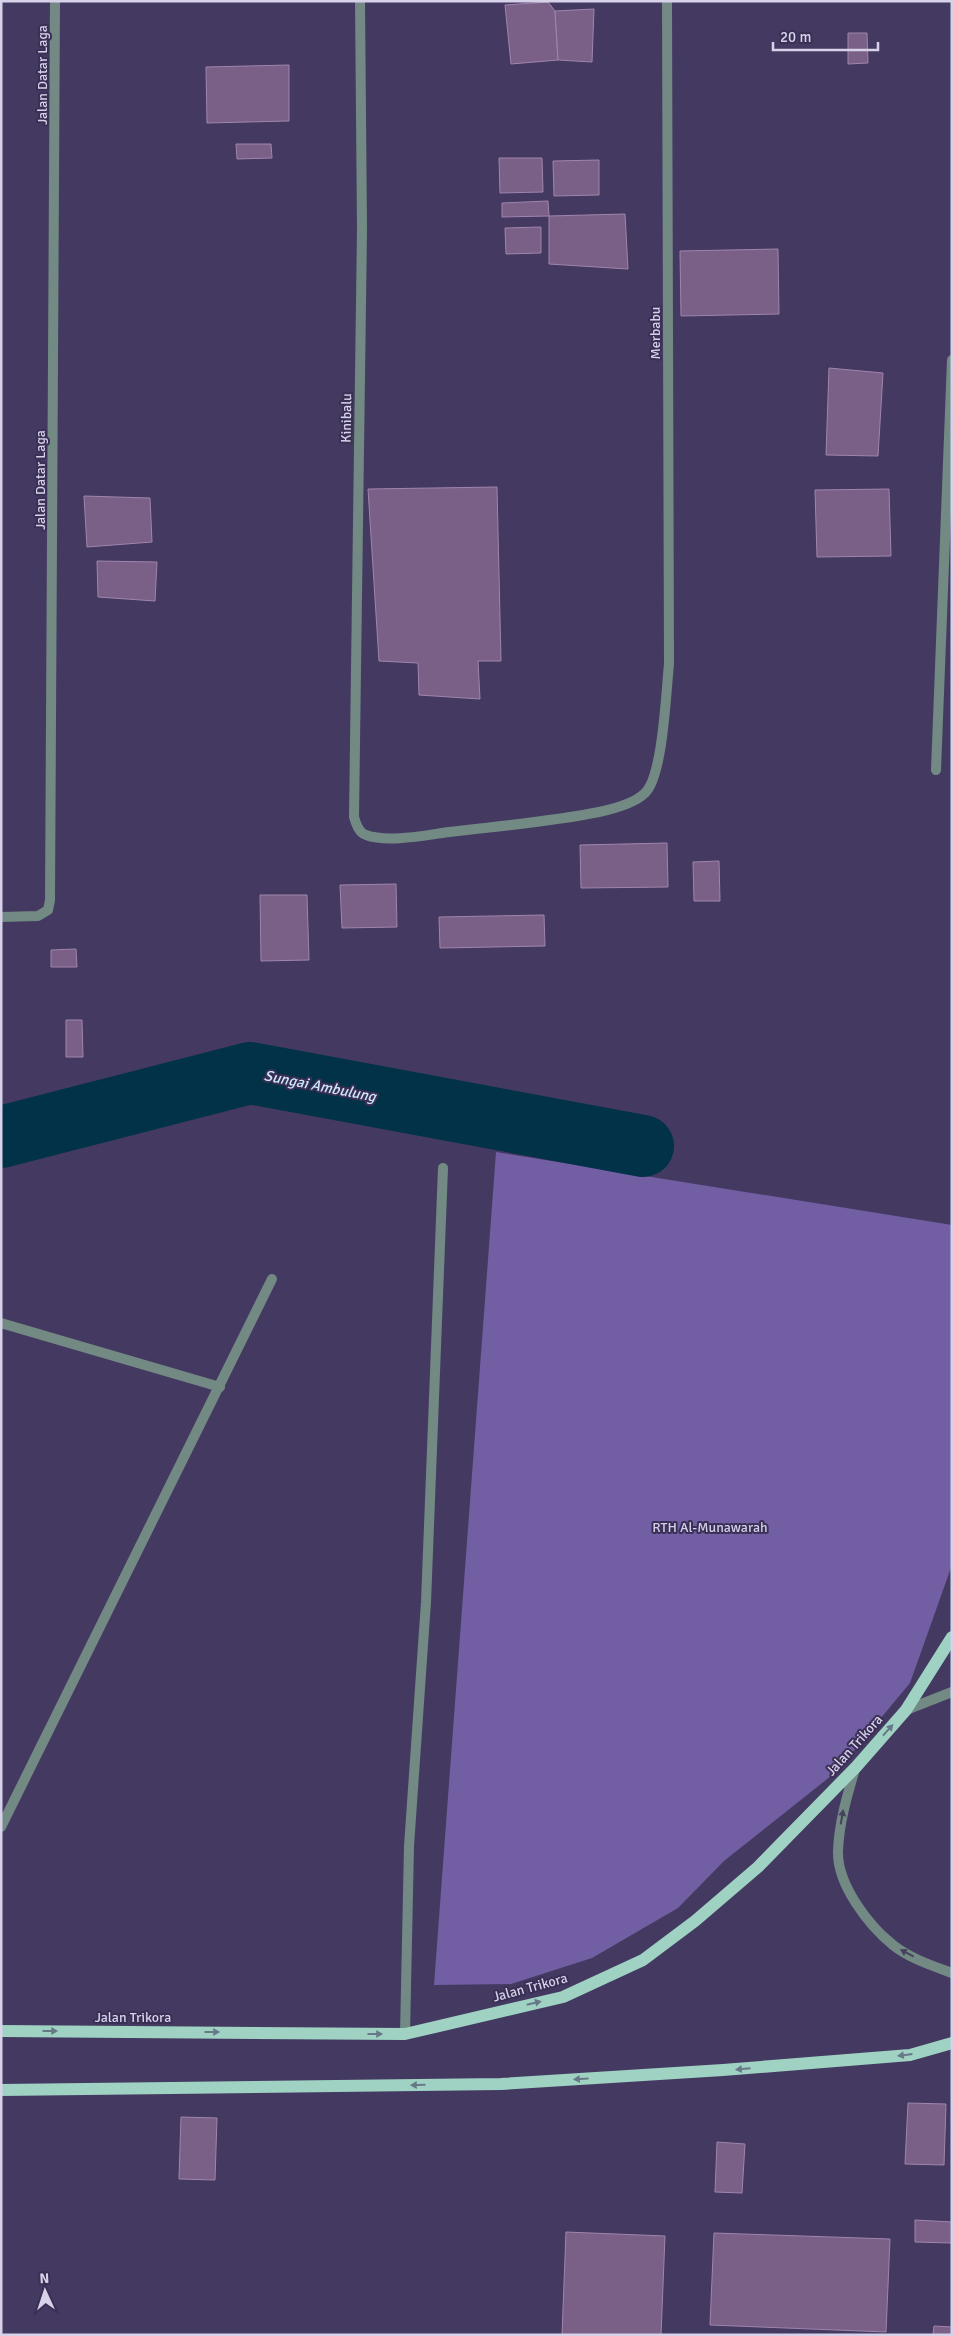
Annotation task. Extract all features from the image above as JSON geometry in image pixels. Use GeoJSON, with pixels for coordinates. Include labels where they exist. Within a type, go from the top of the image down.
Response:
{"type":"FeatureCollection","features":[{"type":"Feature","properties":{"kind":"main road","name":"Jalan Trikora"},"geometry":{"type":"LineString","coordinates":[[1,2031],[405,2034],[562,1997],[643,1960],[695,1922],[758,1867],[856,1767],[906,1710],[952,1637]]}},
{"type":"Feature","properties":{"kind":"main road"},"geometry":{"type":"LineString","coordinates":[[1,2090],[501,2084],[723,2070],[900,2056],[952,2043]]}},
{"type":"Feature","properties":{"kind":"street","name":"Jalan Datar Laga"},"geometry":{"type":"LineString","coordinates":[[1,917],[38,916],[48,910],[50,900],[55,1]]}},
{"type":"Feature","properties":{"kind":"street","name":"Kinibalu"},"geometry":{"type":"LineString","coordinates":[[360,1],[362,239],[354,818],[362,832]]}},
{"type":"Feature","properties":{"kind":"street","name":"Merbabu"},"geometry":{"type":"LineString","coordinates":[[362,832],[366,835],[405,837],[601,812],[644,794],[651,785],[658,762],[669,664],[667,1]]}},
{"type":"Feature","properties":{"kind":"street"},"geometry":{"type":"LineString","coordinates":[[936,770],[952,360]]}},
{"type":"Feature","properties":{"kind":"street"},"geometry":{"type":"LineString","coordinates":[[405,2034],[409,1846],[426,1602],[443,1168]]}},
{"type":"Feature","properties":{"kind":"street"},"geometry":{"type":"LineString","coordinates":[[1,1827],[272,1279]]}},
{"type":"Feature","properties":{"kind":"street"},"geometry":{"type":"LineString","coordinates":[[1,1323],[220,1387]]}},
{"type":"Feature","properties":{"kind":"street"},"geometry":{"type":"LineString","coordinates":[[906,1710],[952,1692]]}},
{"type":"Feature","properties":{"kind":"street"},"geometry":{"type":"LineString","coordinates":[[856,1767],[842,1816],[838,1854],[848,1893],[865,1916],[894,1946],[929,1964],[952,1973]]}},
{"type":"Feature","properties":{"kind":"green space","name":"RTH Al-Munawarah"},"geometry":{"type":"Polygon","coordinates":[[[496,1152],[952,1225],[952,1565],[910,1683],[836,1772],[724,1861],[678,1908],[592,1958],[511,1984],[434,1985],[496,1152]]]}},
{"type":"Feature","properties":{"kind":"building"},"geometry":{"type":"Polygon","coordinates":[[[548,2],[555,11],[558,60],[511,64],[505,5],[548,2]]]}},
{"type":"Feature","properties":{"kind":"building"},"geometry":{"type":"Polygon","coordinates":[[[594,9],[592,62],[558,60],[555,11],[594,9]]]}},
{"type":"Feature","properties":{"kind":"building"},"geometry":{"type":"Polygon","coordinates":[[[848,33],[867,33],[868,63],[848,64],[848,33]]]}},
{"type":"Feature","properties":{"kind":"building"},"geometry":{"type":"Polygon","coordinates":[[[289,65],[289,121],[207,123],[206,67],[289,65]]]}},
{"type":"Feature","properties":{"kind":"building"},"geometry":{"type":"Polygon","coordinates":[[[236,144],[271,144],[272,158],[237,159],[236,144]]]}},
{"type":"Feature","properties":{"kind":"building"},"geometry":{"type":"Polygon","coordinates":[[[499,158],[542,158],[543,192],[500,193],[499,158]]]}},
{"type":"Feature","properties":{"kind":"building"},"geometry":{"type":"Polygon","coordinates":[[[599,160],[599,195],[554,196],[553,161],[599,160]]]}},
{"type":"Feature","properties":{"kind":"building"},"geometry":{"type":"Polygon","coordinates":[[[548,201],[549,216],[502,217],[502,203],[548,201]]]}},
{"type":"Feature","properties":{"kind":"building"},"geometry":{"type":"Polygon","coordinates":[[[625,214],[628,269],[549,264],[549,216],[625,214]]]}},
{"type":"Feature","properties":{"kind":"building"},"geometry":{"type":"Polygon","coordinates":[[[541,227],[541,253],[506,254],[505,228],[541,227]]]}},
{"type":"Feature","properties":{"kind":"building"},"geometry":{"type":"Polygon","coordinates":[[[778,249],[779,314],[681,316],[680,251],[778,249]]]}},
{"type":"Feature","properties":{"kind":"building"},"geometry":{"type":"Polygon","coordinates":[[[829,368],[883,373],[878,456],[826,455],[829,368]]]}},
{"type":"Feature","properties":{"kind":"building"},"geometry":{"type":"Polygon","coordinates":[[[497,487],[501,661],[478,661],[480,699],[419,695],[418,663],[379,661],[368,489],[497,487]]]}},
{"type":"Feature","properties":{"kind":"building"},"geometry":{"type":"Polygon","coordinates":[[[889,489],[891,556],[817,557],[815,490],[889,489]]]}},
{"type":"Feature","properties":{"kind":"building"},"geometry":{"type":"Polygon","coordinates":[[[84,496],[150,498],[152,542],[87,547],[84,496]]]}},
{"type":"Feature","properties":{"kind":"building"},"geometry":{"type":"Polygon","coordinates":[[[97,561],[157,562],[155,601],[98,597],[97,561]]]}},
{"type":"Feature","properties":{"kind":"building"},"geometry":{"type":"Polygon","coordinates":[[[667,843],[668,887],[581,888],[580,845],[667,843]]]}},
{"type":"Feature","properties":{"kind":"building"},"geometry":{"type":"Polygon","coordinates":[[[719,861],[720,901],[694,901],[693,862],[719,861]]]}},
{"type":"Feature","properties":{"kind":"building"},"geometry":{"type":"Polygon","coordinates":[[[396,884],[397,927],[342,928],[340,885],[396,884]]]}},
{"type":"Feature","properties":{"kind":"building"},"geometry":{"type":"Polygon","coordinates":[[[260,895],[307,895],[309,960],[261,961],[260,895]]]}},
{"type":"Feature","properties":{"kind":"building"},"geometry":{"type":"Polygon","coordinates":[[[544,915],[545,946],[440,948],[439,917],[544,915]]]}},
{"type":"Feature","properties":{"kind":"building"},"geometry":{"type":"Polygon","coordinates":[[[76,949],[77,967],[51,967],[51,950],[76,949]]]}},
{"type":"Feature","properties":{"kind":"building"},"geometry":{"type":"Polygon","coordinates":[[[66,1020],[82,1020],[83,1057],[66,1057],[66,1020]]]}},
{"type":"Feature","properties":{"kind":"building"},"geometry":{"type":"Polygon","coordinates":[[[908,2103],[946,2104],[944,2165],[905,2164],[908,2103]]]}},
{"type":"Feature","properties":{"kind":"building"},"geometry":{"type":"Polygon","coordinates":[[[181,2117],[217,2118],[215,2180],[179,2179],[181,2117]]]}},
{"type":"Feature","properties":{"kind":"building"},"geometry":{"type":"Polygon","coordinates":[[[717,2142],[745,2144],[742,2193],[715,2192],[717,2142]]]}},
{"type":"Feature","properties":{"kind":"building"},"geometry":{"type":"Polygon","coordinates":[[[915,2220],[952,2222],[952,2243],[915,2242],[915,2220]]]}},
{"type":"Feature","properties":{"kind":"building"},"geometry":{"type":"Polygon","coordinates":[[[566,2232],[665,2236],[661,2335],[562,2335],[566,2232]]]}},
{"type":"Feature","properties":{"kind":"building"},"geometry":{"type":"Polygon","coordinates":[[[714,2233],[890,2239],[886,2332],[710,2325],[714,2233]]]}},
{"type":"Feature","properties":{"kind":"building"},"geometry":{"type":"Polygon","coordinates":[[[934,2326],[952,2327],[952,2335],[933,2335],[934,2326]]]}},
{"type":"Feature","properties":{"kind":"waterway","name":"Sungai Ambulung"},"geometry":{"type":"LineString","coordinates":[[1,1137],[250,1073],[643,1146]]}}]}
